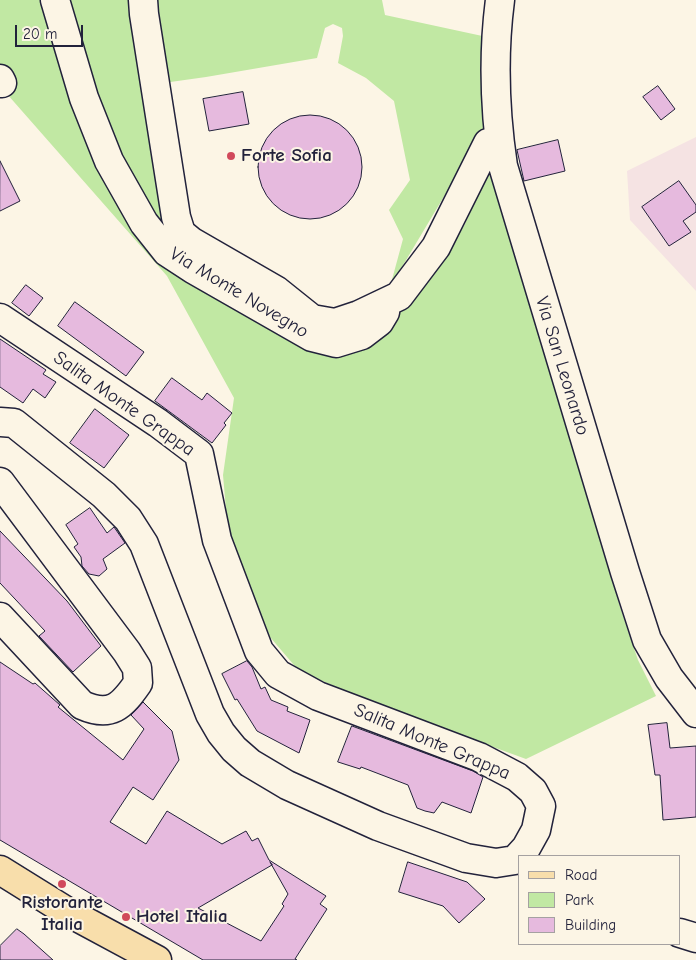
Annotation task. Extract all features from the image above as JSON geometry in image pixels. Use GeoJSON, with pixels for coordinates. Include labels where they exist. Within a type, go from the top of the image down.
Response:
{"type":"FeatureCollection","features":[{"type":"Feature","properties":{"kind":"main road"},"geometry":{"type":"LineString","coordinates":[[0,870],[66,911],[157,960]]}},
{"type":"Feature","properties":{"kind":"street","name":"Via Monte Novegno"},"geometry":{"type":"LineString","coordinates":[[55,0],[84,98],[108,161],[144,223],[167,252],[193,269],[312,337],[336,343],[362,335],[379,322],[385,312],[387,302]]}},
{"type":"Feature","properties":{"kind":"street","name":"Via Monte Novegno"},"geometry":{"type":"LineString","coordinates":[[143,0],[176,216],[181,232],[192,242],[277,291],[312,319],[335,323],[359,315],[399,296],[436,247],[488,143],[499,140]]}},
{"type":"Feature","properties":{"kind":"street","name":"Via San Leonardo"},"geometry":{"type":"LineString","coordinates":[[500,0],[496,34],[499,140],[502,166],[647,640],[669,678],[696,712]]}},
{"type":"Feature","properties":{"kind":"street","name":"Salita Monte Grappa"},"geometry":{"type":"LineString","coordinates":[[0,318],[158,423],[199,454],[217,540],[259,651],[278,674],[318,696],[479,757],[517,777],[533,791],[541,806],[536,830],[526,848],[520,855]]}},
{"type":"Feature","properties":{"kind":"street","name":"Salita Monte Grappa"},"geometry":{"type":"LineString","coordinates":[[0,422],[14,423],[104,495],[128,519],[148,553],[210,714],[229,744],[250,763],[288,785],[378,826],[466,858],[496,863],[515,860],[518,857]]}},
{"type":"Feature","properties":{"kind":"street"},"geometry":{"type":"LineString","coordinates":[[0,482],[127,652],[137,668],[138,682],[121,704],[109,710],[96,711],[82,705],[0,617]]}},
{"type":"Feature","properties":{"kind":"street"},"geometry":{"type":"LineString","coordinates":[[681,933],[696,938]]}},
{"type":"Feature","properties":{"kind":"shaded area"},"geometry":{"type":"Polygon","coordinates":[[[696,137],[696,291],[630,220],[627,171],[696,137]]]}},
{"type":"Feature","properties":{"kind":"green space"},"geometry":{"type":"Polygon","coordinates":[[[0,0],[382,0],[385,15],[487,37],[486,126],[390,287],[403,239],[389,210],[410,180],[394,101],[366,78],[338,63],[343,36],[342,28],[333,24],[325,28],[317,58],[149,85],[168,221],[319,327],[379,313],[418,294],[440,264],[465,224],[494,159],[620,607],[638,660],[656,696],[526,759],[381,706],[299,671],[270,637],[228,532],[223,475],[234,398],[167,276],[0,86],[0,0]]]}},
{"type":"Feature","properties":{"kind":"building"},"geometry":{"type":"Polygon","coordinates":[[[658,86],[675,109],[661,120],[643,97],[658,86]]]}},
{"type":"Feature","properties":{"kind":"building"},"geometry":{"type":"Polygon","coordinates":[[[243,92],[249,124],[209,131],[203,99],[243,92]]]}},
{"type":"Feature","properties":{"kind":"building"},"geometry":{"type":"Polygon","coordinates":[[[310,115],[330,119],[347,130],[358,147],[362,167],[358,187],[347,204],[330,215],[310,219],[290,215],[273,204],[262,187],[258,167],[262,147],[273,130],[290,119],[310,115]]]}},
{"type":"Feature","properties":{"kind":"building"},"geometry":{"type":"Polygon","coordinates":[[[558,140],[565,171],[524,181],[517,150],[558,140]]]}},
{"type":"Feature","properties":{"kind":"building"},"geometry":{"type":"Polygon","coordinates":[[[0,161],[20,201],[0,211],[0,161]]]}},
{"type":"Feature","properties":{"kind":"building"},"geometry":{"type":"Polygon","coordinates":[[[679,181],[696,205],[696,212],[683,221],[691,232],[669,246],[642,207],[679,181]]]}},
{"type":"Feature","properties":{"kind":"building"},"geometry":{"type":"Polygon","coordinates":[[[26,285],[43,298],[29,316],[12,303],[26,285]]]}},
{"type":"Feature","properties":{"kind":"building"},"geometry":{"type":"Polygon","coordinates":[[[75,302],[144,352],[126,376],[58,326],[75,302]]]}},
{"type":"Feature","properties":{"kind":"building"},"geometry":{"type":"Polygon","coordinates":[[[0,339],[46,370],[43,374],[56,382],[45,398],[33,389],[23,403],[0,387],[0,339]]]}},
{"type":"Feature","properties":{"kind":"building"},"geometry":{"type":"Polygon","coordinates":[[[172,378],[202,400],[207,393],[232,413],[224,423],[226,425],[212,443],[155,401],[172,378]]]}},
{"type":"Feature","properties":{"kind":"building"},"geometry":{"type":"Polygon","coordinates":[[[95,409],[129,435],[104,468],[70,443],[95,409]]]}},
{"type":"Feature","properties":{"kind":"building"},"geometry":{"type":"Polygon","coordinates":[[[90,508],[107,533],[114,527],[125,543],[103,559],[107,569],[99,576],[89,574],[82,566],[81,557],[74,547],[78,544],[66,525],[90,508]]]}},
{"type":"Feature","properties":{"kind":"building"},"geometry":{"type":"Polygon","coordinates":[[[0,531],[67,601],[101,646],[73,672],[39,636],[45,631],[0,583],[0,531]]]}},
{"type":"Feature","properties":{"kind":"building"},"geometry":{"type":"Polygon","coordinates":[[[247,661],[252,667],[261,689],[265,687],[271,700],[288,707],[287,711],[310,720],[299,753],[257,731],[237,699],[235,700],[222,674],[247,661]]]}},
{"type":"Feature","properties":{"kind":"building"},"geometry":{"type":"Polygon","coordinates":[[[0,662],[33,684],[35,683],[60,705],[58,707],[123,760],[144,729],[131,715],[143,702],[172,731],[179,760],[153,800],[133,787],[110,822],[146,844],[167,811],[222,844],[246,831],[252,841],[258,838],[269,860],[326,896],[320,904],[327,909],[295,959],[297,960],[203,960],[0,840],[0,662]],[[272,865],[198,908],[261,941],[284,906],[282,904],[288,894],[272,865]]]}},
{"type":"Feature","properties":{"kind":"building"},"geometry":{"type":"Polygon","coordinates":[[[667,723],[670,748],[696,746],[696,817],[663,820],[660,775],[655,775],[648,725],[667,723]]]}},
{"type":"Feature","properties":{"kind":"building"},"geometry":{"type":"Polygon","coordinates":[[[352,726],[473,771],[483,777],[471,813],[442,802],[434,813],[417,808],[408,785],[361,767],[360,769],[338,762],[352,726]]]}},
{"type":"Feature","properties":{"kind":"building"},"geometry":{"type":"Polygon","coordinates":[[[408,862],[467,882],[485,899],[459,923],[443,906],[399,892],[408,862]]]}},
{"type":"Feature","properties":{"kind":"building"},"geometry":{"type":"Polygon","coordinates":[[[17,929],[53,960],[0,960],[0,946],[17,929]]]}},
{"type":"Feature","properties":{"kind":"place","name":"Forte Sofia"},"geometry":{"type":"Point","coordinates":[231,156]}},
{"type":"Feature","properties":{"kind":"place","name":"Ristorante Italia"},"geometry":{"type":"Point","coordinates":[62,884]}},
{"type":"Feature","properties":{"kind":"place","name":"Hotel Italia"},"geometry":{"type":"Point","coordinates":[126,917]}}]}
